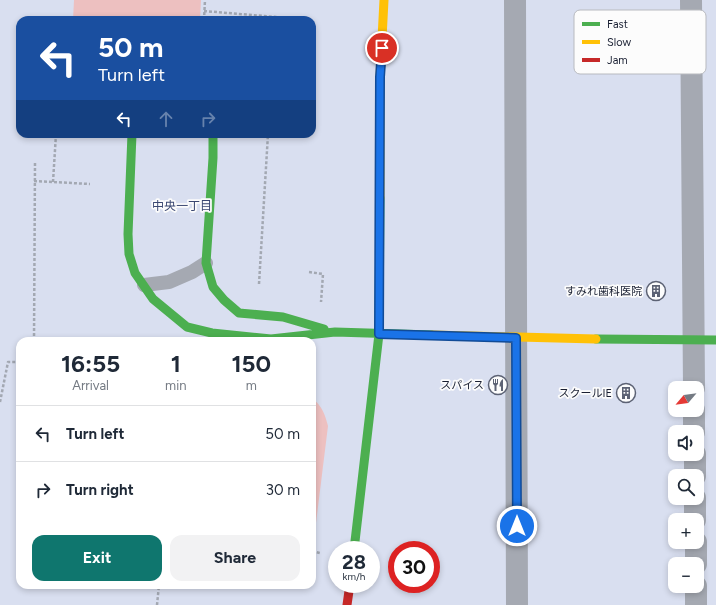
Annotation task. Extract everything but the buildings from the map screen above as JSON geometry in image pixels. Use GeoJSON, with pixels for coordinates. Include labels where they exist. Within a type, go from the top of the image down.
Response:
{"type":"FeatureCollection","features":[{"type":"Feature","properties":{"kind":"street"},"geometry":{"type":"LineString","coordinates":[[355,541],[379,334],[380,77],[384,0]]}},
{"type":"Feature","properties":{"kind":"street"},"geometry":{"type":"LineString","coordinates":[[516,0],[517,605]]}},
{"type":"Feature","properties":{"kind":"street"},"geometry":{"type":"LineString","coordinates":[[692,0],[692,10]]}},
{"type":"Feature","properties":{"kind":"street"},"geometry":{"type":"LineString","coordinates":[[692,74],[694,381]]}},
{"type":"Feature","properties":{"kind":"street"},"geometry":{"type":"LineString","coordinates":[[132,138],[128,234],[129,254],[135,272],[153,299],[187,327],[212,333],[251,337]]}},
{"type":"Feature","properties":{"kind":"street"},"geometry":{"type":"LineString","coordinates":[[213,138],[206,263],[213,287],[224,300],[239,313],[283,317],[335,332]]}},
{"type":"Feature","properties":{"kind":"street"},"geometry":{"type":"LineString","coordinates":[[289,337],[335,332],[516,338],[716,340]]}},
{"type":"Feature","properties":{"kind":"street"},"geometry":{"type":"LineString","coordinates":[[347,605],[349,593]]}},
{"type":"Feature","properties":{"kind":"street"},"geometry":{"type":"LineString","coordinates":[[696,593],[696,605]]}},
{"type":"Feature","properties":{"kind":"lane"},"geometry":{"type":"LineString","coordinates":[[144,284],[169,282],[192,272],[206,263]]}},
{"type":"Feature","properties":{"kind":"path"},"geometry":{"type":"LineString","coordinates":[[204,16],[205,0]]}},
{"type":"Feature","properties":{"kind":"path"},"geometry":{"type":"LineString","coordinates":[[204,11],[264,16]]}},
{"type":"Feature","properties":{"kind":"path"},"geometry":{"type":"LineString","coordinates":[[53,182],[56,138]]}},
{"type":"Feature","properties":{"kind":"path"},"geometry":{"type":"LineString","coordinates":[[259,284],[268,138]]}},
{"type":"Feature","properties":{"kind":"path"},"geometry":{"type":"LineString","coordinates":[[34,337],[35,163]]}},
{"type":"Feature","properties":{"kind":"path"},"geometry":{"type":"LineString","coordinates":[[34,181],[90,184]]}},
{"type":"Feature","properties":{"kind":"path"},"geometry":{"type":"LineString","coordinates":[[309,272],[323,274],[321,303]]}},
{"type":"Feature","properties":{"kind":"path"},"geometry":{"type":"LineString","coordinates":[[0,402],[8,362],[16,362]]}},
{"type":"Feature","properties":{"kind":"path"},"geometry":{"type":"LineString","coordinates":[[316,552],[320,553]]}},
{"type":"Feature","properties":{"kind":"path"},"geometry":{"type":"LineString","coordinates":[[157,605],[159,589]]}},
{"type":"Feature","properties":{"kind":"shaded area"},"geometry":{"type":"Polygon","coordinates":[[[74,0],[201,0],[200,16],[73,16],[74,0]]]}},
{"type":"Feature","properties":{"kind":"shaded area"},"geometry":{"type":"Polygon","coordinates":[[[316,402],[323,410],[328,426],[316,523],[316,402]]]}},
{"type":"Feature","properties":{"kind":"traffic: fast"},"geometry":{"type":"LineString","coordinates":[[132,138],[128,234],[129,254],[135,273],[153,299],[187,327],[212,333],[251,337]]}},
{"type":"Feature","properties":{"kind":"traffic: fast"},"geometry":{"type":"LineString","coordinates":[[213,138],[206,263],[213,287],[224,300],[239,313],[283,317],[324,329]]}},
{"type":"Feature","properties":{"kind":"traffic: fast"},"geometry":{"type":"LineString","coordinates":[[355,541],[379,334],[380,198]]}},
{"type":"Feature","properties":{"kind":"traffic: fast"},"geometry":{"type":"LineString","coordinates":[[289,337],[335,332],[432,335]]}},
{"type":"Feature","properties":{"kind":"traffic: fast"},"geometry":{"type":"LineString","coordinates":[[596,339],[716,340]]}},
{"type":"Feature","properties":{"kind":"traffic: slow"},"geometry":{"type":"LineString","coordinates":[[380,198],[380,77],[384,0]]}},
{"type":"Feature","properties":{"kind":"traffic: slow"},"geometry":{"type":"LineString","coordinates":[[432,335],[596,339]]}},
{"type":"Feature","properties":{"kind":"traffic: jam"},"geometry":{"type":"LineString","coordinates":[[347,605],[349,593]]}},
{"type":"Feature","properties":{"kind":"place","name":"すみれ歯科医院"},"geometry":{"type":"Point","coordinates":[656,291]}},
{"type":"Feature","properties":{"kind":"place","name":"スパイス"},"geometry":{"type":"Point","coordinates":[498,385]}},
{"type":"Feature","properties":{"kind":"place","name":"スクールIE"},"geometry":{"type":"Point","coordinates":[626,393]}},
{"type":"Feature","properties":{"kind":"district","name":"中央一丁目"},"geometry":{"type":"Point","coordinates":[182,206]}},
{"type":"Feature","properties":{"kind":"route"},"geometry":{"type":"LineString","coordinates":[[382,48],[380,77],[379,334],[516,338],[517,526]]}}]}
